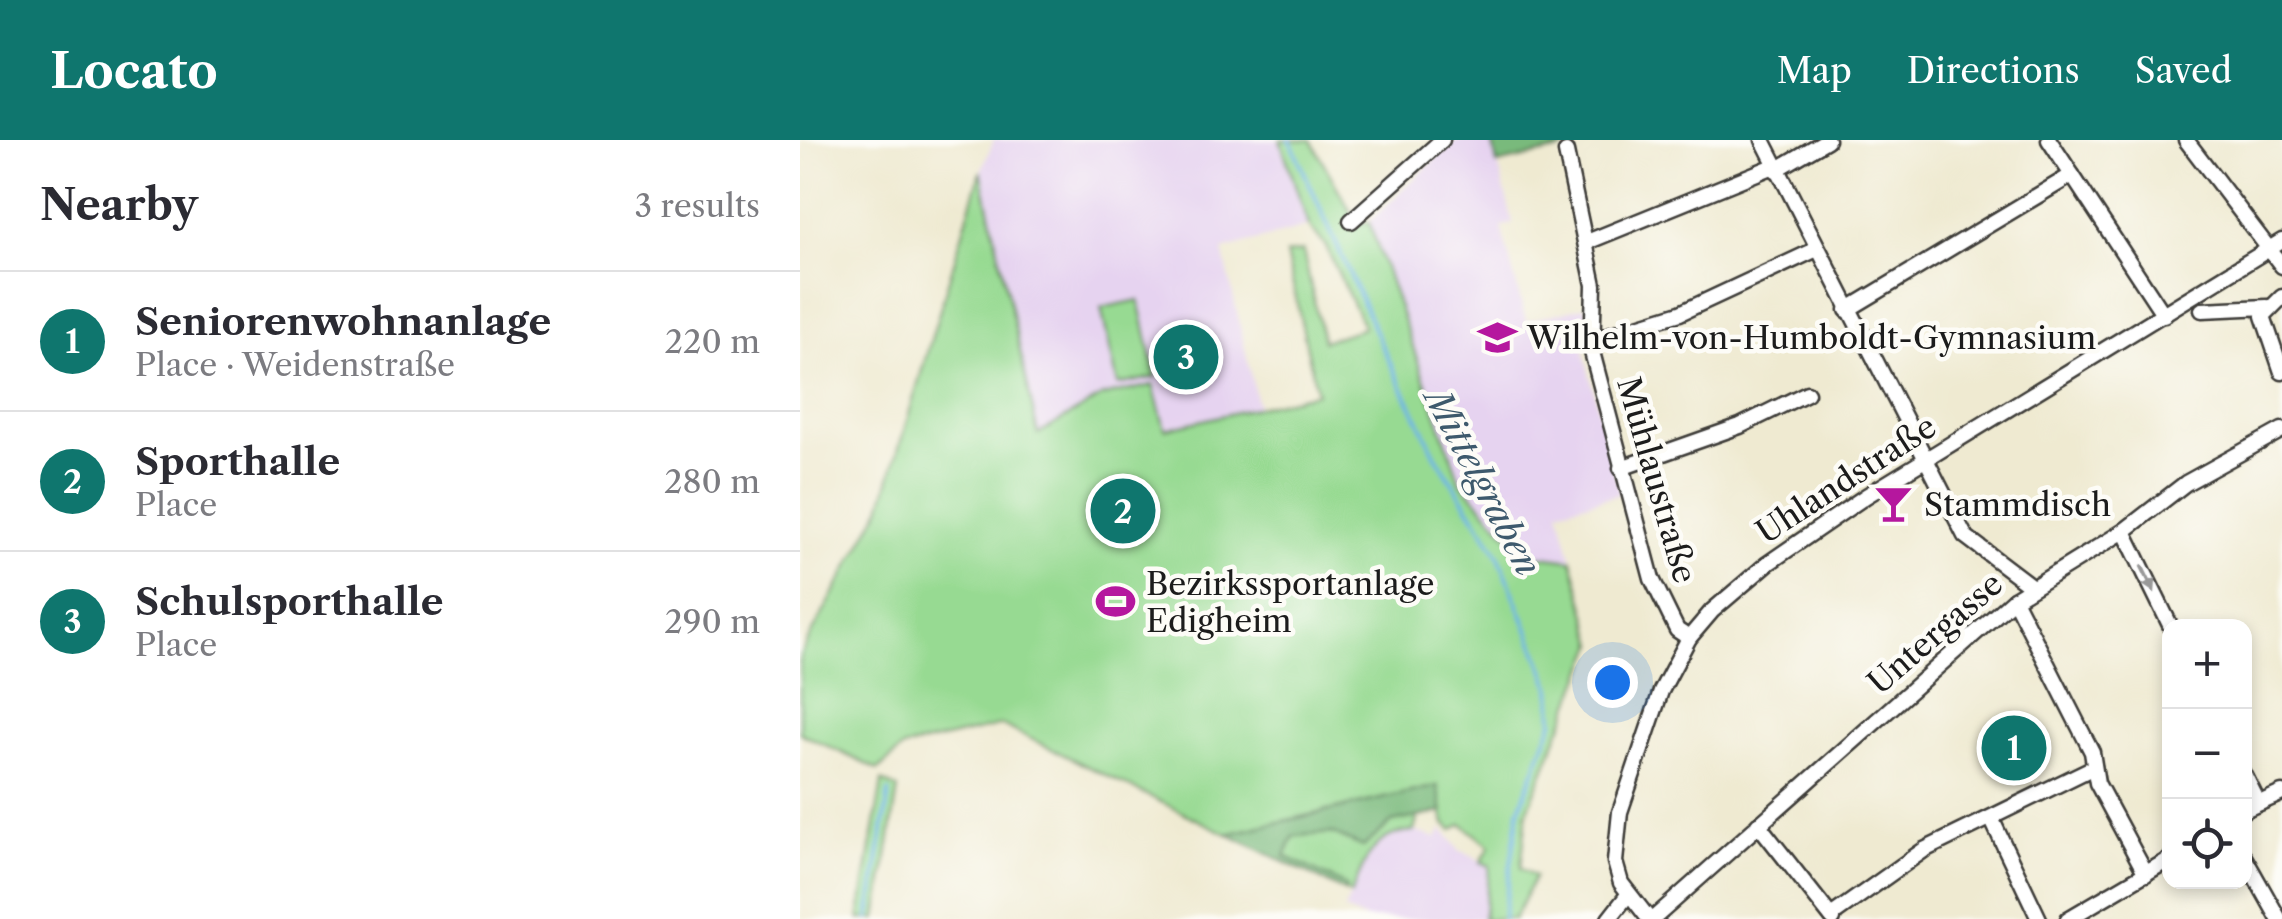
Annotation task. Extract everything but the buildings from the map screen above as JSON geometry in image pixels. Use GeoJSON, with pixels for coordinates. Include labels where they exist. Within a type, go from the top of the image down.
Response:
{"type":"FeatureCollection","features":[{"type":"Feature","properties":{"kind":"street"},"geometry":{"type":"LineString","coordinates":[[1351,221],[1442,140]]}},
{"type":"Feature","properties":{"kind":"street"},"geometry":{"type":"LineString","coordinates":[[1762,140],[1965,536],[2031,586]]}},
{"type":"Feature","properties":{"kind":"street"},"geometry":{"type":"LineString","coordinates":[[1587,242],[1775,168],[1827,140]]}},
{"type":"Feature","properties":{"kind":"street"},"geometry":{"type":"LineString","coordinates":[[2049,140],[2164,315]]}},
{"type":"Feature","properties":{"kind":"street"},"geometry":{"type":"LineString","coordinates":[[2186,140],[2278,247],[2282,266]]}},
{"type":"Feature","properties":{"kind":"street","name":"Mühlaustraße"},"geometry":{"type":"LineString","coordinates":[[1566,152],[1594,285],[1592,352],[1652,579],[1677,630],[1690,638]]}},
{"type":"Feature","properties":{"kind":"street"},"geometry":{"type":"LineString","coordinates":[[1847,310],[2072,174]]}},
{"type":"Feature","properties":{"kind":"street","name":"Uhlandstraße"},"geometry":{"type":"LineString","coordinates":[[1627,896],[1616,862],[1620,812],[1661,691],[1690,638],[1737,587],[1924,459],[2278,247]]}},
{"type":"Feature","properties":{"kind":"street"},"geometry":{"type":"LineString","coordinates":[[1592,340],[1680,312],[1816,250]]}},
{"type":"Feature","properties":{"kind":"street"},"geometry":{"type":"LineString","coordinates":[[2202,310],[2267,307],[2282,297]]}},
{"type":"Feature","properties":{"kind":"street"},"geometry":{"type":"LineString","coordinates":[[2267,307],[2264,316],[2277,340],[2282,372]]}},
{"type":"Feature","properties":{"kind":"street"},"geometry":{"type":"LineString","coordinates":[[1622,468],[1740,426],[1806,393]]}},
{"type":"Feature","properties":{"kind":"street","name":"Untergasse"},"geometry":{"type":"LineString","coordinates":[[1651,919],[2014,599],[2124,531],[2186,483],[2282,430]]}},
{"type":"Feature","properties":{"kind":"street"},"geometry":{"type":"LineString","coordinates":[[2124,531],[2168,619]]}},
{"type":"Feature","properties":{"kind":"street"},"geometry":{"type":"LineString","coordinates":[[2014,599],[2092,752],[2096,783],[2146,874]]}},
{"type":"Feature","properties":{"kind":"street"},"geometry":{"type":"LineString","coordinates":[[1758,824],[1832,918],[1924,850],[2094,768]]}},
{"type":"Feature","properties":{"kind":"street"},"geometry":{"type":"LineString","coordinates":[[2252,790],[2258,802]]}},
{"type":"Feature","properties":{"kind":"street"},"geometry":{"type":"LineString","coordinates":[[2252,805],[2282,793]]}},
{"type":"Feature","properties":{"kind":"street"},"geometry":{"type":"LineString","coordinates":[[1991,818],[2039,919]]}},
{"type":"Feature","properties":{"kind":"street"},"geometry":{"type":"LineString","coordinates":[[2068,919],[2162,864]]}},
{"type":"Feature","properties":{"kind":"street"},"geometry":{"type":"LineString","coordinates":[[2252,871],[2279,919]]}},
{"type":"Feature","properties":{"kind":"street"},"geometry":{"type":"LineString","coordinates":[[1609,919],[1627,896],[1651,919]]}},
{"type":"Feature","properties":{"kind":"shaded area"},"geometry":{"type":"Polygon","coordinates":[[[994,140],[1280,140],[1309,226],[1223,250],[1258,407],[1164,430],[1152,385],[1103,396],[1038,435],[981,171],[994,140]]]}},
{"type":"Feature","properties":{"kind":"shaded area","name":"Wilhelm-von-Humboldt-Gymnasium"},"geometry":{"type":"Polygon","coordinates":[[[1456,140],[1492,140],[1513,223],[1501,227],[1526,321],[1587,306],[1584,353],[1620,494],[1559,510],[1572,560],[1525,554],[1460,481],[1369,222],[1456,140]]]}},
{"type":"Feature","properties":{"kind":"shaded area"},"geometry":{"type":"Polygon","coordinates":[[[1442,828],[1459,850],[1490,865],[1483,919],[1365,919],[1344,910],[1371,849],[1381,838],[1414,831],[1437,838],[1442,828]]]}},
{"type":"Feature","properties":{"kind":"green space","name":"Bezirkssportanlage Edigheim"},"geometry":{"type":"Polygon","coordinates":[[[1280,140],[1311,140],[1357,223],[1369,222],[1460,481],[1525,554],[1572,560],[1595,644],[1527,812],[1521,868],[1535,876],[1514,919],[1483,919],[1490,866],[1481,862],[1490,846],[1462,824],[1452,830],[1445,824],[1437,786],[1227,834],[1002,725],[903,748],[878,770],[800,733],[800,655],[881,508],[981,171],[1038,434],[1103,396],[1153,385],[1165,429],[1317,393],[1286,254],[1303,251],[1323,341],[1364,328],[1325,245],[1309,226],[1280,140]]]}},
{"type":"Feature","properties":{"kind":"green space"},"geometry":{"type":"Polygon","coordinates":[[[1492,140],[1563,140],[1564,149],[1497,164],[1492,140]]]}},
{"type":"Feature","properties":{"kind":"green space"},"geometry":{"type":"Polygon","coordinates":[[[1139,300],[1156,377],[1118,385],[1101,308],[1139,300]]]}},
{"type":"Feature","properties":{"kind":"green space"},"geometry":{"type":"Polygon","coordinates":[[[882,781],[898,789],[877,919],[859,919],[882,781]]]}},
{"type":"Feature","properties":{"kind":"green space"},"geometry":{"type":"Polygon","coordinates":[[[1438,786],[1443,812],[1392,822],[1363,847],[1332,833],[1294,836],[1285,856],[1346,886],[1344,891],[1227,834],[1438,786]]]}},
{"type":"Feature","properties":{"kind":"green space"},"geometry":{"type":"Polygon","coordinates":[[[1418,816],[1414,831],[1389,837],[1373,850],[1351,894],[1344,891],[1346,886],[1285,856],[1294,836],[1332,833],[1363,847],[1392,822],[1418,816]]]}},
{"type":"Feature","properties":{"kind":"waterway","name":"Mittelgraben"},"geometry":{"type":"LineString","coordinates":[[1290,140],[1380,342],[1437,458],[1497,552],[1551,687],[1553,722],[1519,810],[1503,919]]}},
{"type":"Feature","properties":{"kind":"waterway"},"geometry":{"type":"LineString","coordinates":[[869,919],[889,792]]}},
{"type":"Feature","properties":{"kind":"place","name":"Wilhelm-von-Humboldt-Gymnasium"},"geometry":{"type":"Point","coordinates":[1497,337]}},
{"type":"Feature","properties":{"kind":"place","name":"Schulsporthalle"},"geometry":{"type":"Point","coordinates":[1186,357]}},
{"type":"Feature","properties":{"kind":"place","name":"Stammdisch"},"geometry":{"type":"Point","coordinates":[1894,504]}},
{"type":"Feature","properties":{"kind":"place","name":"Sporthalle"},"geometry":{"type":"Point","coordinates":[1123,511]}},
{"type":"Feature","properties":{"kind":"place","name":"Bezirkssportanlage Edigheim"},"geometry":{"type":"Point","coordinates":[1116,601]}},
{"type":"Feature","properties":{"kind":"place","name":"Seniorenwohnanlage"},"geometry":{"type":"Point","coordinates":[2014,748]}}]}
